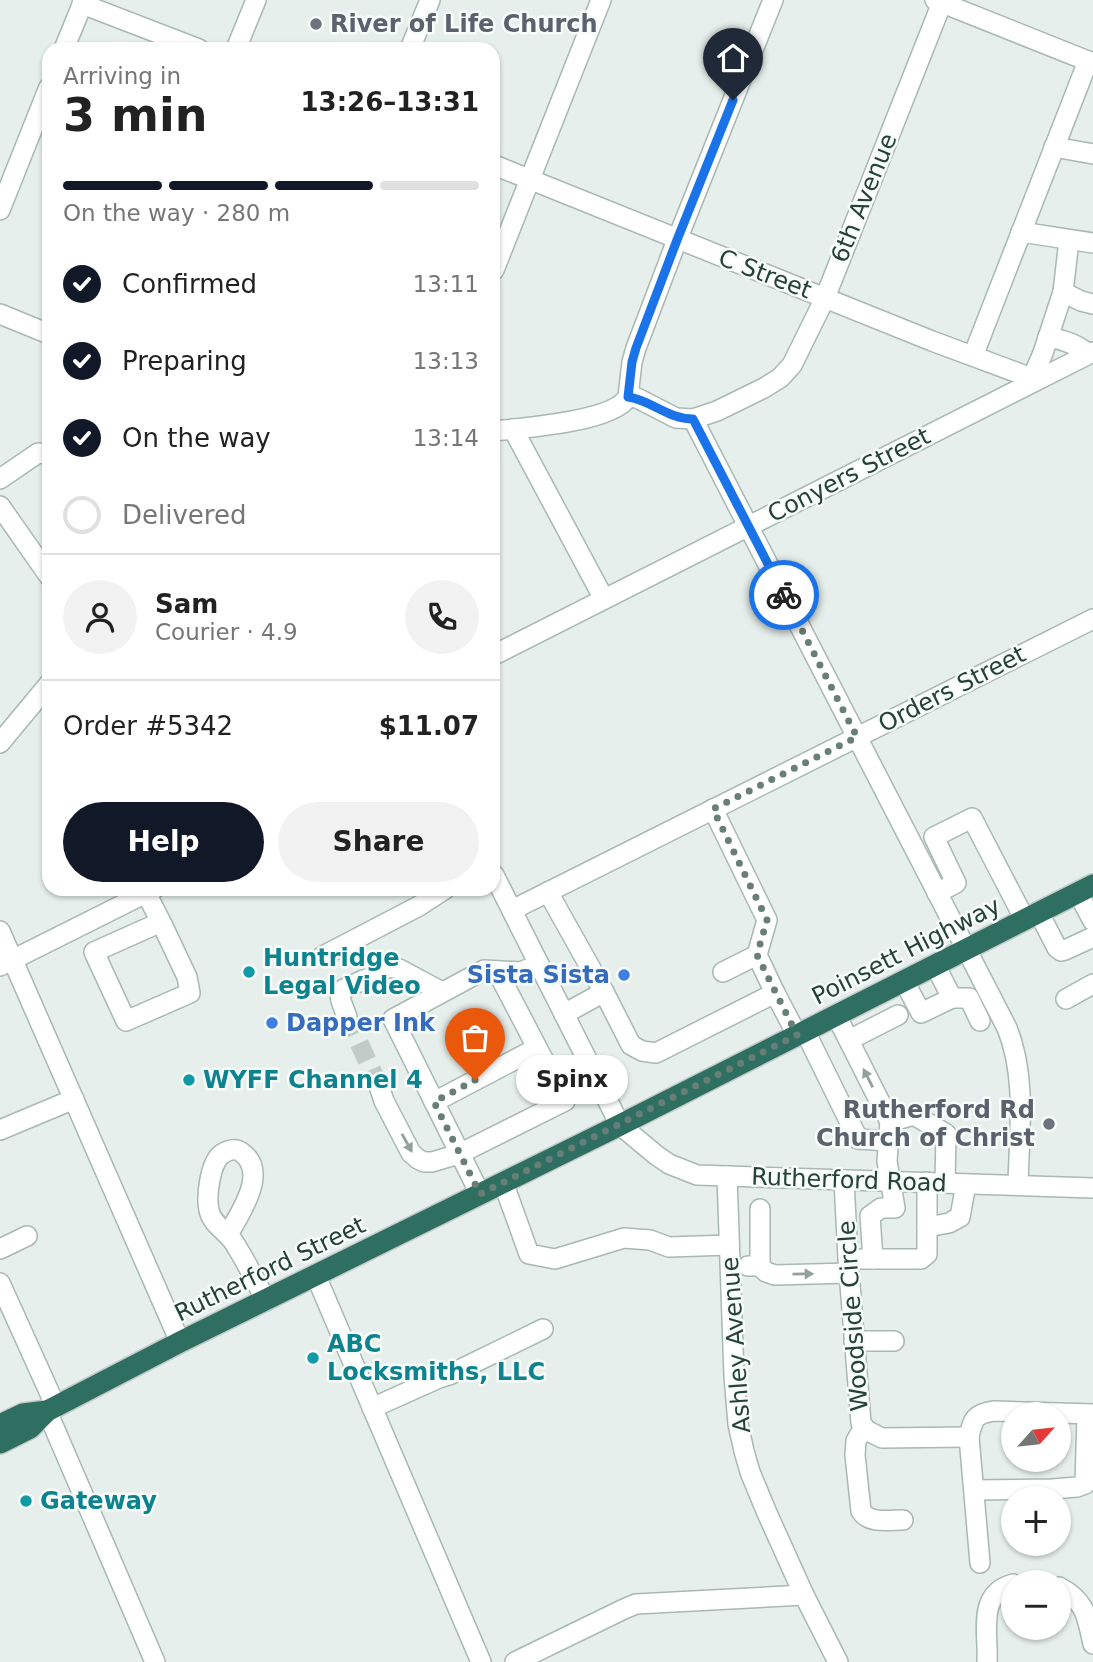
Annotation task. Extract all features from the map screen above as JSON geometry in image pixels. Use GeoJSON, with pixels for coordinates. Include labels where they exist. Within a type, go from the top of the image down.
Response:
{"type":"FeatureCollection","features":[{"type":"Feature","properties":{"kind":"highway","name":"Poinsett Highway"},"geometry":{"type":"LineString","coordinates":[[510,1179],[1085,889]]}},
{"type":"Feature","properties":{"kind":"highway","name":"Rutherford Street"},"geometry":{"type":"LineString","coordinates":[[0,1443],[30,1428],[52,1409],[180,1342],[510,1179]]}},
{"type":"Feature","properties":{"kind":"highway","name":"Rutherford Street"},"geometry":{"type":"LineString","coordinates":[[0,1426],[23,1415],[52,1409]]}},
{"type":"Feature","properties":{"kind":"street"},"geometry":{"type":"LineString","coordinates":[[239,42],[256,0]]}},
{"type":"Feature","properties":{"kind":"street"},"geometry":{"type":"LineString","coordinates":[[413,42],[430,0]]}},
{"type":"Feature","properties":{"kind":"street"},"geometry":{"type":"LineString","coordinates":[[500,255],[600,0]]}},
{"type":"Feature","properties":{"kind":"street"},"geometry":{"type":"LineString","coordinates":[[604,599],[503,430],[598,416],[624,403],[628,397],[636,348],[773,0]]}},
{"type":"Feature","properties":{"kind":"street"},"geometry":{"type":"LineString","coordinates":[[940,1],[1090,62],[972,356]]}},
{"type":"Feature","properties":{"kind":"street","name":"6th Avenue"},"geometry":{"type":"LineString","coordinates":[[693,419],[717,411],[764,388],[780,377],[796,359],[825,298],[940,1]]}},
{"type":"Feature","properties":{"kind":"street"},"geometry":{"type":"LineString","coordinates":[[67,42],[83,2],[182,42]]}},
{"type":"Feature","properties":{"kind":"street"},"geometry":{"type":"LineString","coordinates":[[0,210],[42,105]]}},
{"type":"Feature","properties":{"kind":"street"},"geometry":{"type":"LineString","coordinates":[[1054,148],[1093,154]]}},
{"type":"Feature","properties":{"kind":"street","name":"C Street"},"geometry":{"type":"LineString","coordinates":[[500,168],[677,240],[1034,379]]}},
{"type":"Feature","properties":{"kind":"street"},"geometry":{"type":"LineString","coordinates":[[1021,232],[1093,243]]}},
{"type":"Feature","properties":{"kind":"street"},"geometry":{"type":"LineString","coordinates":[[1034,379],[1063,292],[1069,240]]}},
{"type":"Feature","properties":{"kind":"street"},"geometry":{"type":"LineString","coordinates":[[1063,292],[1093,304]]}},
{"type":"Feature","properties":{"kind":"street"},"geometry":{"type":"LineString","coordinates":[[0,314],[42,331]]}},
{"type":"Feature","properties":{"kind":"street"},"geometry":{"type":"LineString","coordinates":[[1048,337],[1079,346],[1091,353]]}},
{"type":"Feature","properties":{"kind":"street","name":"Conyers Street"},"geometry":{"type":"LineString","coordinates":[[500,652],[1034,379],[1091,353]]}},
{"type":"Feature","properties":{"kind":"street"},"geometry":{"type":"LineString","coordinates":[[628,397],[637,398],[676,418],[693,419],[966,950],[969,995],[980,1021]]}},
{"type":"Feature","properties":{"kind":"street"},"geometry":{"type":"LineString","coordinates":[[0,479],[38,453],[42,453]]}},
{"type":"Feature","properties":{"kind":"street"},"geometry":{"type":"LineString","coordinates":[[0,506],[42,566]]}},
{"type":"Feature","properties":{"kind":"street","name":"Orders Street"},"geometry":{"type":"LineString","coordinates":[[512,910],[1093,619]]}},
{"type":"Feature","properties":{"kind":"street"},"geometry":{"type":"LineString","coordinates":[[0,743],[42,692]]}},
{"type":"Feature","properties":{"kind":"street"},"geometry":{"type":"LineString","coordinates":[[713,809],[767,920],[757,955],[775,993],[801,1033],[858,1139],[889,1131],[914,1115],[946,1135],[927,1218],[927,1254],[921,1259],[873,1259],[848,1266],[775,1275],[765,1272],[760,1266],[760,1209]]}},
{"type":"Feature","properties":{"kind":"street"},"geometry":{"type":"LineString","coordinates":[[913,847],[972,818],[1032,917],[1057,948],[1065,950],[1093,937]]}},
{"type":"Feature","properties":{"kind":"street"},"geometry":{"type":"LineString","coordinates":[[934,837],[956,883],[937,893]]}},
{"type":"Feature","properties":{"kind":"street"},"geometry":{"type":"LineString","coordinates":[[500,886],[620,1125]]}},
{"type":"Feature","properties":{"kind":"street"},"geometry":{"type":"LineString","coordinates":[[1085,889],[1093,921]]}},
{"type":"Feature","properties":{"kind":"street"},"geometry":{"type":"LineString","coordinates":[[548,892],[631,1045],[642,1051],[656,1053],[775,993]]}},
{"type":"Feature","properties":{"kind":"street"},"geometry":{"type":"LineString","coordinates":[[6,963],[140,896]]}},
{"type":"Feature","properties":{"kind":"street"},"geometry":{"type":"LineString","coordinates":[[152,896],[187,977],[190,993],[126,1021],[94,952],[161,922]]}},
{"type":"Feature","properties":{"kind":"street"},"geometry":{"type":"LineString","coordinates":[[323,956],[434,896]]}},
{"type":"Feature","properties":{"kind":"street"},"geometry":{"type":"LineString","coordinates":[[0,931],[6,963],[74,1099],[180,1342]]}},
{"type":"Feature","properties":{"kind":"street"},"geometry":{"type":"LineString","coordinates":[[723,972],[757,955]]}},
{"type":"Feature","properties":{"kind":"street"},"geometry":{"type":"LineString","coordinates":[[480,1194],[393,1018],[484,970],[521,972],[539,964]]}},
{"type":"Feature","properties":{"kind":"street"},"geometry":{"type":"LineString","coordinates":[[935,965],[1007,1028],[1015,1053],[1020,1089],[1018,1185]]}},
{"type":"Feature","properties":{"kind":"street"},"geometry":{"type":"LineString","coordinates":[[347,1017],[340,994],[344,989],[389,967],[399,969],[442,992]]}},
{"type":"Feature","properties":{"kind":"street"},"geometry":{"type":"LineString","coordinates":[[379,1086],[411,1153],[418,1159],[432,1162],[460,1154],[565,1101],[498,971]]}},
{"type":"Feature","properties":{"kind":"street"},"geometry":{"type":"LineString","coordinates":[[904,981],[921,1013],[969,995]]}},
{"type":"Feature","properties":{"kind":"street"},"geometry":{"type":"LineString","coordinates":[[1066,999],[1093,984]]}},
{"type":"Feature","properties":{"kind":"street"},"geometry":{"type":"LineString","coordinates":[[564,1014],[604,992]]}},
{"type":"Feature","properties":{"kind":"street"},"geometry":{"type":"LineString","coordinates":[[836,1015],[889,1131],[887,1161],[895,1208]]}},
{"type":"Feature","properties":{"kind":"street"},"geometry":{"type":"LineString","coordinates":[[849,1040],[898,1015]]}},
{"type":"Feature","properties":{"kind":"street"},"geometry":{"type":"LineString","coordinates":[[434,1102],[537,1048]]}},
{"type":"Feature","properties":{"kind":"street"},"geometry":{"type":"LineString","coordinates":[[0,1130],[74,1099]]}},
{"type":"Feature","properties":{"kind":"street","name":"Rutherford Road"},"geometry":{"type":"LineString","coordinates":[[620,1125],[643,1146],[669,1164],[697,1175],[1093,1188]]}},
{"type":"Feature","properties":{"kind":"street","name":"Ashley Avenue"},"geometry":{"type":"LineString","coordinates":[[727,1176],[734,1376],[738,1424],[744,1451],[767,1513],[838,1662]]}},
{"type":"Feature","properties":{"kind":"street"},"geometry":{"type":"LineString","coordinates":[[510,1179],[529,1254],[555,1259],[624,1238],[650,1240],[668,1247],[729,1245]]}},
{"type":"Feature","properties":{"kind":"street","name":"Woodside Circle"},"geometry":{"type":"LineString","coordinates":[[844,1180],[859,1413],[863,1427],[882,1438],[969,1437]]}},
{"type":"Feature","properties":{"kind":"street"},"geometry":{"type":"LineString","coordinates":[[873,1259],[870,1216],[881,1208],[895,1208],[949,1223],[960,1217],[966,1184]]}},
{"type":"Feature","properties":{"kind":"street"},"geometry":{"type":"LineString","coordinates":[[228,1235],[266,1301]]}},
{"type":"Feature","properties":{"kind":"street"},"geometry":{"type":"LineString","coordinates":[[0,1249],[27,1236]]}},
{"type":"Feature","properties":{"kind":"street"},"geometry":{"type":"LineString","coordinates":[[730,1267],[760,1266]]}},
{"type":"Feature","properties":{"kind":"street"},"geometry":{"type":"LineString","coordinates":[[316,1276],[481,1662]]}},
{"type":"Feature","properties":{"kind":"street"},"geometry":{"type":"LineString","coordinates":[[0,1283],[155,1662]]}},
{"type":"Feature","properties":{"kind":"street"},"geometry":{"type":"LineString","coordinates":[[372,1408],[449,1375],[542,1329]]}},
{"type":"Feature","properties":{"kind":"street"},"geometry":{"type":"LineString","coordinates":[[854,1341],[894,1341]]}},
{"type":"Feature","properties":{"kind":"street"},"geometry":{"type":"LineString","coordinates":[[974,1490],[1077,1488],[1085,1484],[1090,1414],[994,1411],[976,1416],[969,1437],[980,1563]]}},
{"type":"Feature","properties":{"kind":"street"},"geometry":{"type":"LineString","coordinates":[[863,1427],[856,1441],[855,1455],[861,1511],[864,1517],[870,1520],[903,1520]]}},
{"type":"Feature","properties":{"kind":"street"},"geometry":{"type":"LineString","coordinates":[[987,1662],[988,1609],[1001,1590]]}},
{"type":"Feature","properties":{"kind":"street"},"geometry":{"type":"LineString","coordinates":[[1071,1593],[1086,1613],[1093,1644]]}},
{"type":"Feature","properties":{"kind":"street"},"geometry":{"type":"LineString","coordinates":[[514,1662],[636,1604],[804,1595]]}},
{"type":"Feature","properties":{"kind":"tunnel"},"geometry":{"type":"LineString","coordinates":[[347,1017],[379,1086]]}},
{"type":"Feature","properties":{"kind":"way so far"},"geometry":{"type":"LineString","coordinates":[[475,1080],[434,1102],[480,1194],[797,1035],[757,955],[767,920],[713,809],[857,737],[784,595]]}},
{"type":"Feature","properties":{"kind":"place","name":"River of Life Church"},"geometry":{"type":"Point","coordinates":[316,24]}},
{"type":"Feature","properties":{"kind":"place","name":"Huntridge Legal Video"},"geometry":{"type":"Point","coordinates":[249,972]}},
{"type":"Feature","properties":{"kind":"place","name":"Sista Sista"},"geometry":{"type":"Point","coordinates":[624,975]}},
{"type":"Feature","properties":{"kind":"place","name":"Dapper Ink"},"geometry":{"type":"Point","coordinates":[272,1023]}},
{"type":"Feature","properties":{"kind":"place","name":"WYFF Channel 4"},"geometry":{"type":"Point","coordinates":[189,1080]}},
{"type":"Feature","properties":{"kind":"place","name":"Spinx"},"geometry":{"type":"Point","coordinates":[475,1080]}},
{"type":"Feature","properties":{"kind":"place","name":"Rutherford Rd Church of Christ"},"geometry":{"type":"Point","coordinates":[1049,1124]}},
{"type":"Feature","properties":{"kind":"place","name":"ABC Locksmiths, LLC"},"geometry":{"type":"Point","coordinates":[313,1358]}},
{"type":"Feature","properties":{"kind":"place","name":"Gateway"},"geometry":{"type":"Point","coordinates":[26,1501]}},
{"type":"Feature","properties":{"kind":"route"},"geometry":{"type":"LineString","coordinates":[[733,100],[636,348],[628,397],[637,398],[676,418],[693,419],[784,595]]}}]}
